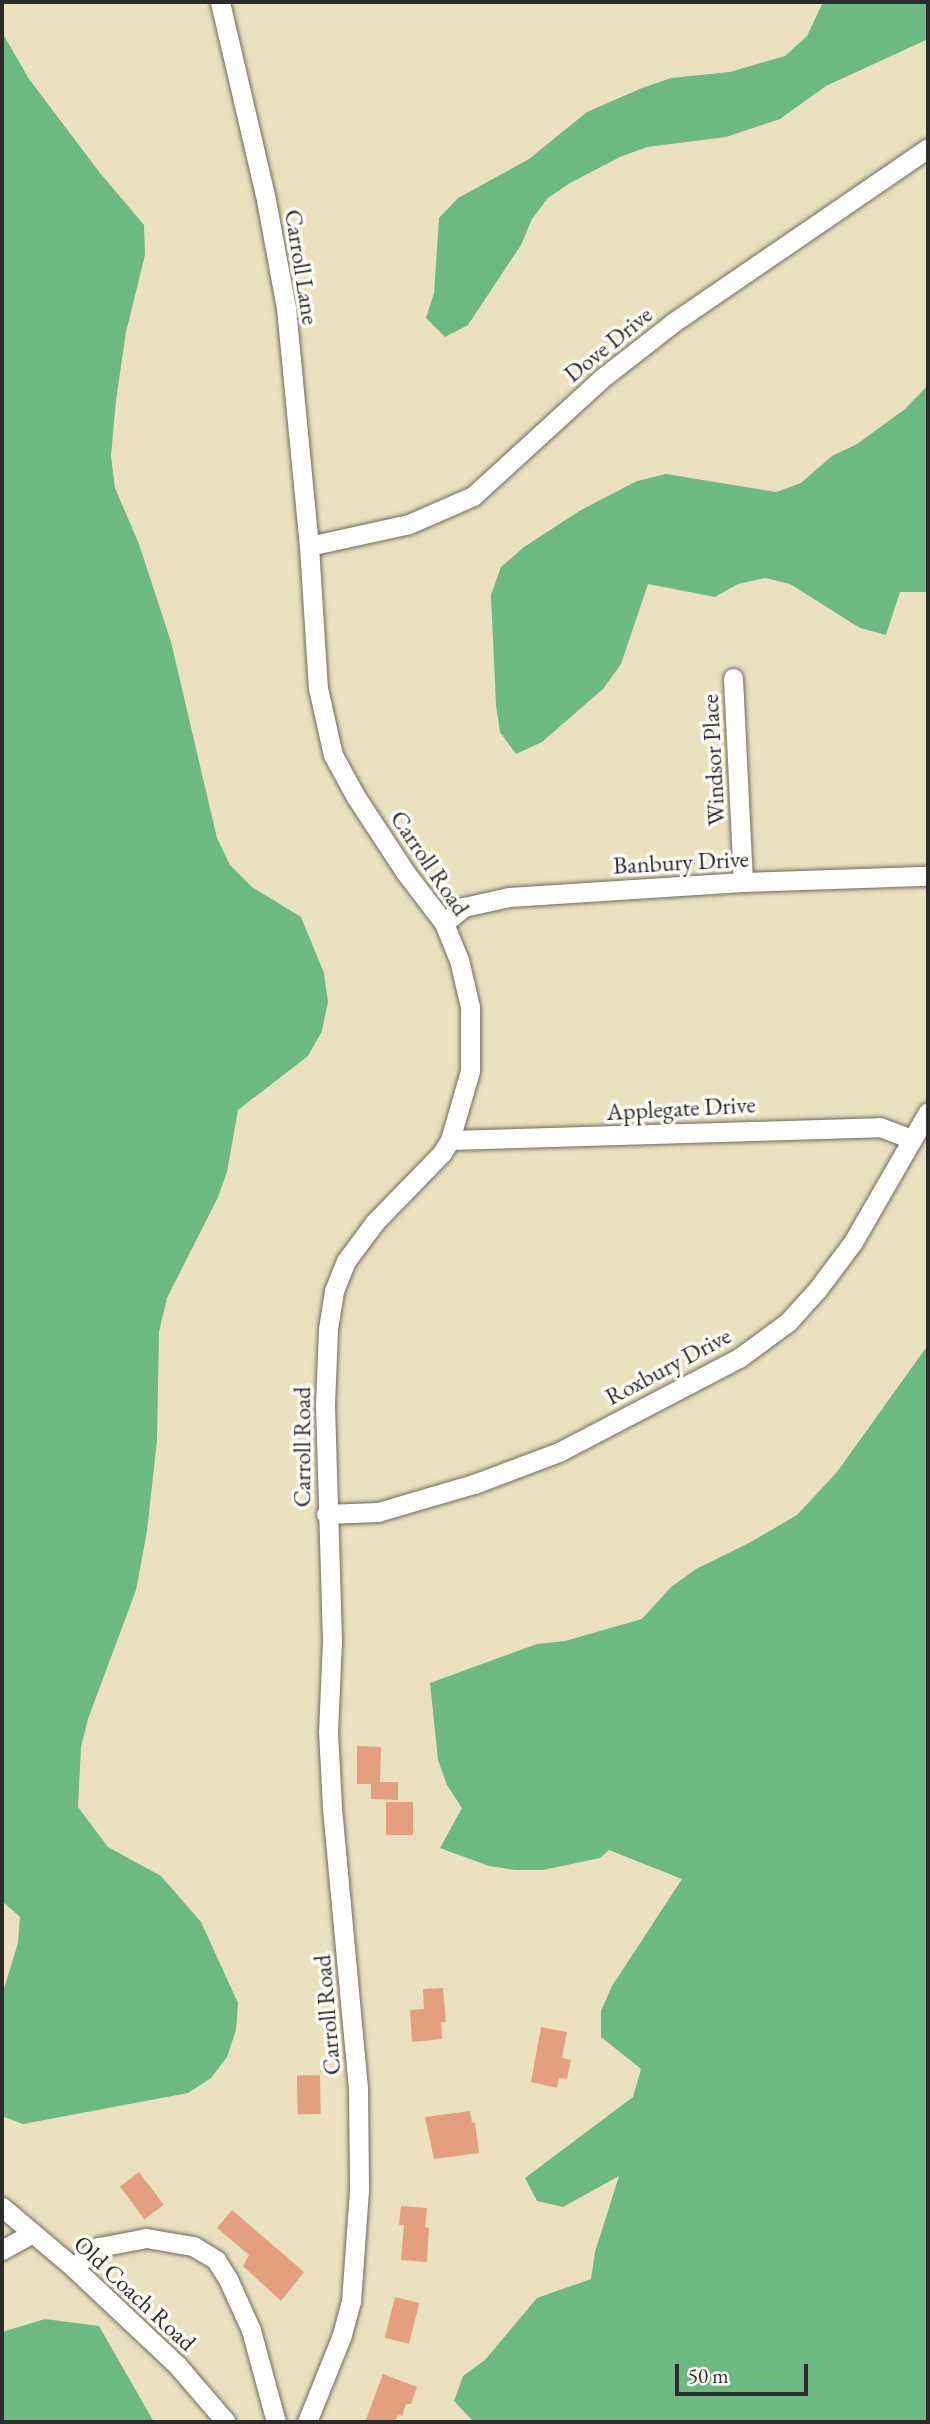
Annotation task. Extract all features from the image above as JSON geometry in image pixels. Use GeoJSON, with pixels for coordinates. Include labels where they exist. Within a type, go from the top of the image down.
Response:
{"type":"FeatureCollection","features":[{"type":"Feature","properties":{"kind":"street","name":"Carroll Lane"},"geometry":{"type":"LineString","coordinates":[[220,2],[266,200],[286,309],[309,546]]}},
{"type":"Feature","properties":{"kind":"street","name":"Dove Drive"},"geometry":{"type":"LineString","coordinates":[[309,546],[409,524],[473,496],[601,379],[674,322],[928,148]]}},
{"type":"Feature","properties":{"kind":"street","name":"Carroll Road"},"geometry":{"type":"LineString","coordinates":[[307,2422],[342,2335],[351,2301],[359,2190],[358,2088],[331,1795],[328,1731],[332,1641],[326,1514],[325,1405],[328,1330],[334,1291],[346,1261],[375,1222],[442,1153],[450,1140],[470,1071],[470,1007],[459,960],[444,923],[405,872],[356,797],[333,755],[318,688],[309,546]]}},
{"type":"Feature","properties":{"kind":"street","name":"Windsor Place"},"geometry":{"type":"LineString","coordinates":[[733,678],[743,882]]}},
{"type":"Feature","properties":{"kind":"street","name":"Banbury Drive"},"geometry":{"type":"LineString","coordinates":[[444,923],[464,907],[509,897],[743,882],[928,876]]}},
{"type":"Feature","properties":{"kind":"street","name":"Roxbury Drive"},"geometry":{"type":"LineString","coordinates":[[326,1514],[378,1512],[474,1484],[559,1451],[739,1358],[788,1322],[817,1290],[853,1242],[928,1112]]}},
{"type":"Feature","properties":{"kind":"street","name":"Applegate Drive"},"geometry":{"type":"LineString","coordinates":[[450,1140],[880,1127],[912,1139]]}},
{"type":"Feature","properties":{"kind":"street","name":"Old Coach Road"},"geometry":{"type":"LineString","coordinates":[[2,2207],[73,2267],[177,2365],[226,2422]]}},
{"type":"Feature","properties":{"kind":"street"},"geometry":{"type":"LineString","coordinates":[[2,2250],[33,2233]]}},
{"type":"Feature","properties":{"kind":"street"},"geometry":{"type":"LineString","coordinates":[[73,2267],[99,2247],[146,2238],[193,2246],[216,2260],[228,2279],[250,2330],[276,2422]]}},
{"type":"Feature","properties":{"kind":"green space"},"geometry":{"type":"Polygon","coordinates":[[[823,2],[928,2],[928,39],[826,86],[780,119],[726,137],[647,147],[620,157],[570,183],[548,198],[532,219],[521,245],[468,325],[445,337],[426,318],[434,293],[439,218],[458,198],[529,159],[587,112],[642,88],[671,78],[730,72],[785,56],[807,36],[823,2]]]}},
{"type":"Feature","properties":{"kind":"green space"},"geometry":{"type":"Polygon","coordinates":[[[2,32],[29,79],[100,173],[144,225],[145,255],[126,332],[116,400],[111,456],[115,488],[139,544],[171,642],[217,838],[230,865],[252,887],[301,917],[324,973],[328,1002],[322,1031],[308,1056],[238,1110],[227,1172],[218,1197],[167,1298],[159,1332],[157,1440],[147,1531],[136,1590],[88,1719],[81,1747],[78,1807],[108,1847],[161,1876],[201,1922],[238,2003],[236,2030],[227,2057],[211,2078],[188,2093],[23,2124],[2,2116],[2,1995],[18,1943],[20,1917],[2,1901],[2,32]]]}},
{"type":"Feature","properties":{"kind":"green space"},"geometry":{"type":"Polygon","coordinates":[[[928,385],[928,592],[900,592],[886,635],[860,628],[790,584],[765,578],[738,584],[715,597],[648,584],[621,664],[603,689],[542,742],[516,754],[500,732],[496,705],[491,595],[501,567],[524,547],[581,510],[637,481],[666,474],[776,492],[801,483],[832,456],[857,444],[905,409],[928,385]]]}},
{"type":"Feature","properties":{"kind":"green space"},"geometry":{"type":"Polygon","coordinates":[[[928,1345],[928,2422],[474,2422],[454,2401],[463,2376],[485,2360],[537,2298],[591,2279],[595,2252],[619,2176],[563,2207],[537,2201],[525,2178],[633,2097],[641,2069],[601,2037],[601,2011],[612,1986],[682,1879],[609,1850],[600,1858],[543,1870],[515,1870],[489,1866],[440,1848],[462,1808],[447,1785],[438,1760],[430,1683],[537,1644],[565,1641],[642,1619],[671,1587],[696,1569],[797,1515],[837,1472],[928,1345]]]}},
{"type":"Feature","properties":{"kind":"green space"},"geometry":{"type":"Polygon","coordinates":[[[45,2319],[99,2326],[154,2422],[2,2422],[2,2332],[45,2319]]]}},
{"type":"Feature","properties":{"kind":"building"},"geometry":{"type":"Polygon","coordinates":[[[357,1746],[381,1747],[380,1782],[398,1782],[398,1800],[371,1799],[371,1784],[357,1784],[357,1746]]]}},
{"type":"Feature","properties":{"kind":"building"},"geometry":{"type":"Polygon","coordinates":[[[386,1802],[413,1802],[413,1835],[386,1835],[386,1802]]]}},
{"type":"Feature","properties":{"kind":"building"},"geometry":{"type":"Polygon","coordinates":[[[443,1988],[446,2022],[441,2022],[442,2039],[412,2042],[410,2010],[424,2009],[423,1989],[443,1988]]]}},
{"type":"Feature","properties":{"kind":"building"},"geometry":{"type":"Polygon","coordinates":[[[541,2027],[567,2032],[562,2058],[571,2060],[567,2079],[559,2078],[557,2088],[531,2082],[541,2027]]]}},
{"type":"Feature","properties":{"kind":"building"},"geometry":{"type":"Polygon","coordinates":[[[297,2075],[320,2075],[321,2114],[298,2114],[297,2075]]]}},
{"type":"Feature","properties":{"kind":"building"},"geometry":{"type":"Polygon","coordinates":[[[470,2111],[472,2123],[475,2122],[479,2153],[434,2159],[425,2117],[470,2111]]]}},
{"type":"Feature","properties":{"kind":"building"},"geometry":{"type":"Polygon","coordinates":[[[139,2172],[164,2205],[145,2219],[120,2186],[139,2172]]]}},
{"type":"Feature","properties":{"kind":"building"},"geometry":{"type":"Polygon","coordinates":[[[401,2206],[427,2208],[427,2262],[401,2260],[404,2225],[399,2225],[401,2206]]]}},
{"type":"Feature","properties":{"kind":"building"},"geometry":{"type":"Polygon","coordinates":[[[232,2210],[304,2272],[281,2301],[243,2266],[249,2255],[217,2228],[232,2210]]]}},
{"type":"Feature","properties":{"kind":"building"},"geometry":{"type":"Polygon","coordinates":[[[395,2297],[419,2303],[409,2344],[385,2338],[395,2297]]]}},
{"type":"Feature","properties":{"kind":"building"},"geometry":{"type":"Polygon","coordinates":[[[383,2374],[417,2387],[411,2404],[406,2404],[402,2416],[398,2414],[395,2422],[365,2422],[383,2374]]]}}]}
